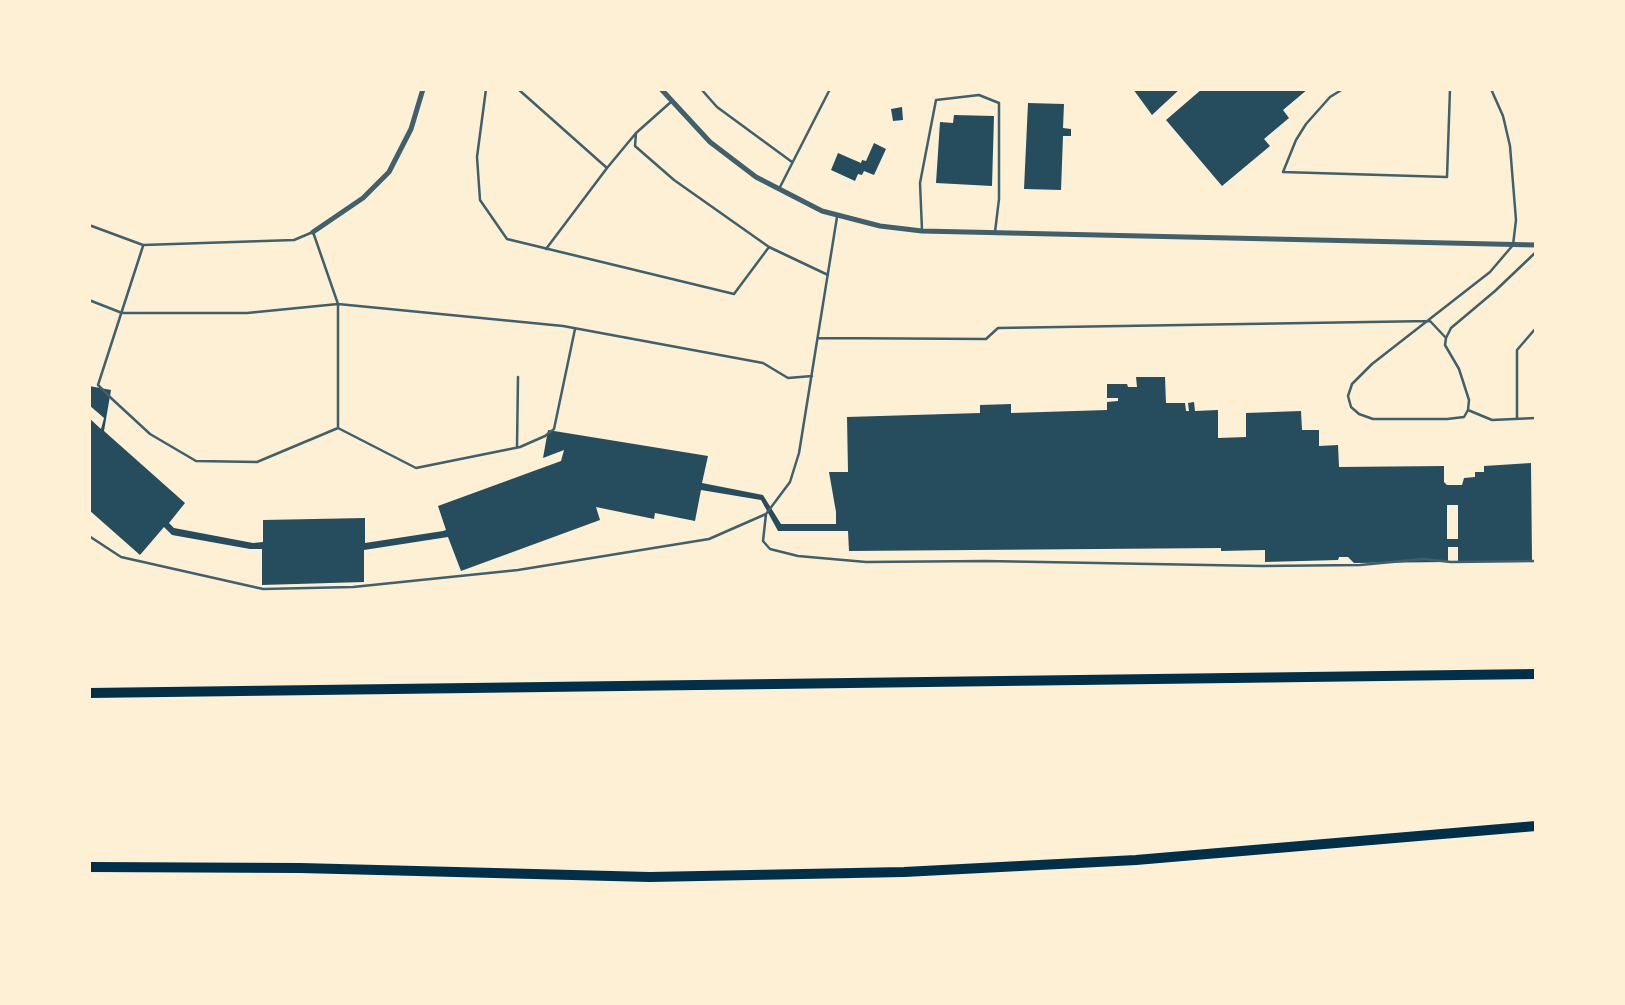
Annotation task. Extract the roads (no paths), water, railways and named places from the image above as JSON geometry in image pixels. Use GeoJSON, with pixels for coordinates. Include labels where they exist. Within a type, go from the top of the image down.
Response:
{"type":"FeatureCollection","features":[{"type":"Feature","properties":{"kind":"highway"},"geometry":{"type":"LineString","coordinates":[[89,693],[1536,674]]}},
{"type":"Feature","properties":{"kind":"highway"},"geometry":{"type":"LineString","coordinates":[[89,867],[649,877],[916,872],[1136,860],[1536,825]]}},
{"type":"Feature","properties":{"kind":"street"},"geometry":{"type":"LineString","coordinates":[[313,232],[363,198],[389,172],[408,137],[423,89]]}},
{"type":"Feature","properties":{"kind":"street"},"geometry":{"type":"LineString","coordinates":[[661,89],[717,148],[756,177],[778,190],[837,216],[880,226],[922,231],[1536,245]]}},
{"type":"Feature","properties":{"kind":"lane"},"geometry":{"type":"LineString","coordinates":[[485,89],[477,157],[480,200],[507,239],[734,294],[769,247]]}},
{"type":"Feature","properties":{"kind":"lane"},"geometry":{"type":"LineString","coordinates":[[517,89],[607,168]]}},
{"type":"Feature","properties":{"kind":"lane"},"geometry":{"type":"LineString","coordinates":[[701,89],[717,107],[792,162]]}},
{"type":"Feature","properties":{"kind":"lane"},"geometry":{"type":"LineString","coordinates":[[778,190],[830,89]]}},
{"type":"Feature","properties":{"kind":"lane"},"geometry":{"type":"LineString","coordinates":[[1343,89],[1330,97],[1306,124],[1296,140],[1283,172],[1447,177],[1450,89]]}},
{"type":"Feature","properties":{"kind":"lane"},"geometry":{"type":"LineString","coordinates":[[1491,89],[1503,116],[1510,146],[1516,220],[1513,244],[1490,272],[1372,365],[1352,384],[1348,396],[1351,407],[1359,414],[1373,418],[1464,417],[1468,410],[1467,394],[1459,369],[1446,345],[1446,338],[1451,328],[1536,252]]}},
{"type":"Feature","properties":{"kind":"lane"},"geometry":{"type":"LineString","coordinates":[[922,231],[920,183],[936,100],[979,95],[999,103],[999,199],[995,232]]}},
{"type":"Feature","properties":{"kind":"lane"},"geometry":{"type":"LineString","coordinates":[[545,250],[636,133],[672,102]]}},
{"type":"Feature","properties":{"kind":"lane"},"geometry":{"type":"LineString","coordinates":[[636,133],[635,146],[674,180],[769,247],[828,275]]}},
{"type":"Feature","properties":{"kind":"lane"},"geometry":{"type":"LineString","coordinates":[[89,536],[121,557],[262,589],[353,587],[519,570],[709,539],[766,514],[790,482],[799,453],[837,216]]}},
{"type":"Feature","properties":{"kind":"lane"},"geometry":{"type":"LineString","coordinates":[[89,225],[143,245],[294,240],[313,232],[338,304],[338,428]]}},
{"type":"Feature","properties":{"kind":"lane"},"geometry":{"type":"LineString","coordinates":[[143,245],[98,385],[150,434],[196,461],[257,462],[338,428]]}},
{"type":"Feature","properties":{"kind":"lane"},"geometry":{"type":"LineString","coordinates":[[89,300],[122,313],[247,313],[338,304],[575,329],[763,363],[788,378],[811,376]]}},
{"type":"Feature","properties":{"kind":"lane"},"geometry":{"type":"LineString","coordinates":[[818,338],[986,339],[998,328],[1430,321],[1446,338]]}},
{"type":"Feature","properties":{"kind":"lane"},"geometry":{"type":"LineString","coordinates":[[1517,419],[1517,350],[1536,328]]}},
{"type":"Feature","properties":{"kind":"lane"},"geometry":{"type":"LineString","coordinates":[[338,428],[415,468],[517,447],[545,436],[554,429],[575,329]]}},
{"type":"Feature","properties":{"kind":"lane"},"geometry":{"type":"LineString","coordinates":[[517,447],[518,377]]}},
{"type":"Feature","properties":{"kind":"lane"},"geometry":{"type":"LineString","coordinates":[[1468,410],[1492,419],[1536,418]]}},
{"type":"Feature","properties":{"kind":"lane"},"geometry":{"type":"LineString","coordinates":[[766,514],[764,541],[770,549],[798,556],[866,562],[986,561],[1262,566],[1360,565],[1424,559],[1451,562],[1536,561]]}}]}
